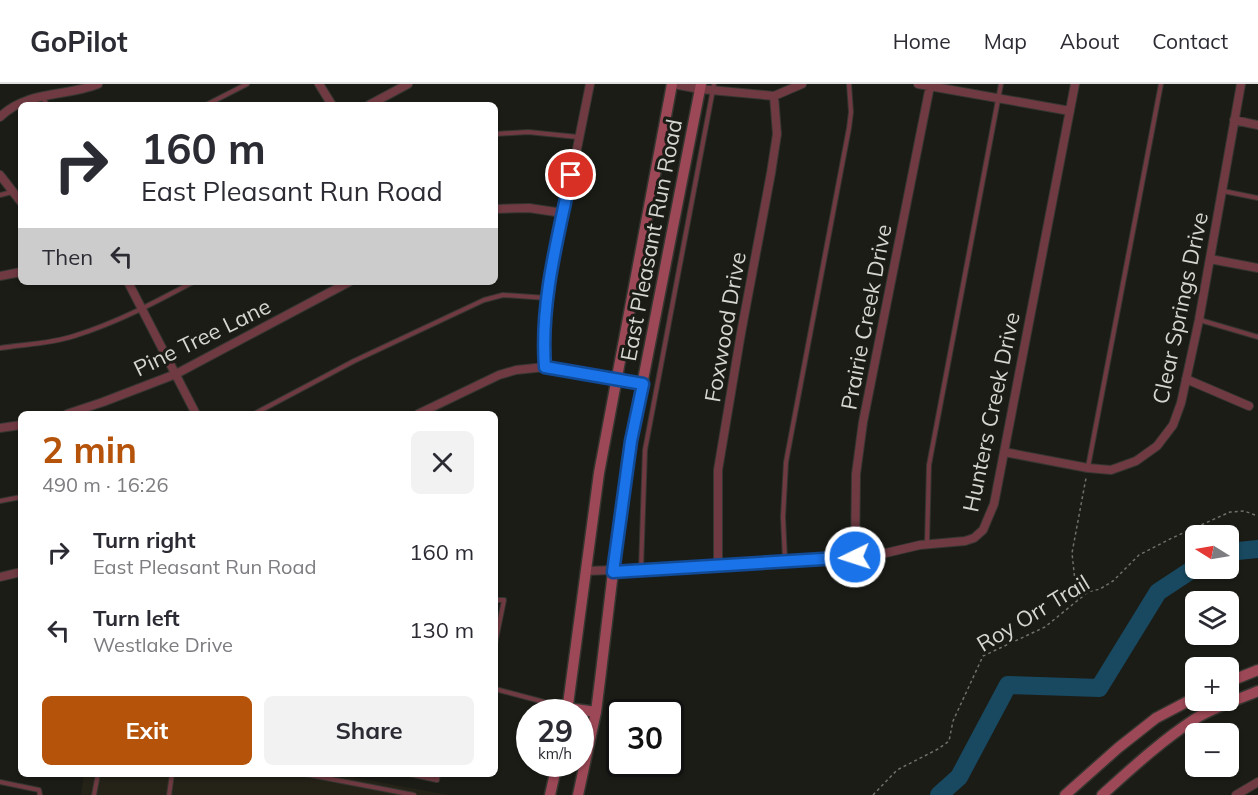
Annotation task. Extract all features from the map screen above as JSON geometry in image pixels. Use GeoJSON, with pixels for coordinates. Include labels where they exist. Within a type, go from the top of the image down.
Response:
{"type":"FeatureCollection","features":[{"type":"Feature","properties":{"kind":"main road","name":"East Pleasant Run Road"},"geometry":{"type":"LineString","coordinates":[[569,699],[599,473],[672,84]]}},
{"type":"Feature","properties":{"kind":"main road","name":"East Pleasant Run Road"},"geometry":{"type":"LineString","coordinates":[[578,795],[596,712],[631,441],[701,86]]}},
{"type":"Feature","properties":{"kind":"main road"},"geometry":{"type":"LineString","coordinates":[[1239,678],[1258,670]]}},
{"type":"Feature","properties":{"kind":"main road"},"geometry":{"type":"LineString","coordinates":[[1102,795],[1150,751],[1196,719],[1225,704],[1258,692]]}},
{"type":"Feature","properties":{"kind":"main road"},"geometry":{"type":"LineString","coordinates":[[1065,795],[1156,718],[1185,703]]}},
{"type":"Feature","properties":{"kind":"main road"},"geometry":{"type":"LineString","coordinates":[[550,795],[554,777]]}},
{"type":"Feature","properties":{"kind":"street"},"geometry":{"type":"LineString","coordinates":[[24,102],[32,98],[98,84]]}},
{"type":"Feature","properties":{"kind":"street"},"geometry":{"type":"LineString","coordinates":[[319,84],[330,102]]}},
{"type":"Feature","properties":{"kind":"street"},"geometry":{"type":"LineString","coordinates":[[374,102],[399,86],[408,84]]}},
{"type":"Feature","properties":{"kind":"street"},"geometry":{"type":"LineString","coordinates":[[545,367],[543,337],[548,298],[590,84]]}},
{"type":"Feature","properties":{"kind":"street"},"geometry":{"type":"LineString","coordinates":[[672,84],[714,87],[774,96],[802,84]]}},
{"type":"Feature","properties":{"kind":"street"},"geometry":{"type":"LineString","coordinates":[[918,84],[1070,111]]}},
{"type":"Feature","properties":{"kind":"street","name":"Hunters Creek Drive"},"geometry":{"type":"LineString","coordinates":[[586,571],[613,572],[873,556],[896,549],[965,541],[974,538],[983,530],[994,504],[1075,84]]}},
{"type":"Feature","properties":{"kind":"street","name":"Clear Springs Drive"},"geometry":{"type":"LineString","coordinates":[[1004,452],[1088,468],[1111,470],[1136,461],[1157,446],[1173,425],[1181,403],[1199,320],[1241,84]]}},
{"type":"Feature","properties":{"kind":"street","name":"Prairie Creek Drive"},"geometry":{"type":"LineString","coordinates":[[855,557],[856,474],[863,423],[930,86]]}},
{"type":"Feature","properties":{"kind":"street","name":"Foxwood Drive"},"geometry":{"type":"LineString","coordinates":[[718,566],[718,470],[777,135],[774,96]]}},
{"type":"Feature","properties":{"kind":"street"},"geometry":{"type":"LineString","coordinates":[[0,117],[18,105]]}},
{"type":"Feature","properties":{"kind":"street"},"geometry":{"type":"LineString","coordinates":[[1234,120],[1258,124]]}},
{"type":"Feature","properties":{"kind":"street"},"geometry":{"type":"LineString","coordinates":[[0,175],[18,198]]}},
{"type":"Feature","properties":{"kind":"street"},"geometry":{"type":"LineString","coordinates":[[498,209],[529,208],[563,213]]}},
{"type":"Feature","properties":{"kind":"street"},"geometry":{"type":"LineString","coordinates":[[1210,259],[1258,268]]}},
{"type":"Feature","properties":{"kind":"street"},"geometry":{"type":"LineString","coordinates":[[0,276],[18,273]]}},
{"type":"Feature","properties":{"kind":"street"},"geometry":{"type":"LineString","coordinates":[[130,285],[194,411]]}},
{"type":"Feature","properties":{"kind":"street","name":"Pine Tree Lane"},"geometry":{"type":"LineString","coordinates":[[76,411],[176,374],[343,285]]}},
{"type":"Feature","properties":{"kind":"street"},"geometry":{"type":"LineString","coordinates":[[424,411],[499,375],[516,370],[545,367],[643,384]]}},
{"type":"Feature","properties":{"kind":"street"},"geometry":{"type":"LineString","coordinates":[[1185,378],[1249,406]]}},
{"type":"Feature","properties":{"kind":"street"},"geometry":{"type":"LineString","coordinates":[[0,428],[18,425]]}},
{"type":"Feature","properties":{"kind":"street"},"geometry":{"type":"LineString","coordinates":[[0,577],[18,573]]}},
{"type":"Feature","properties":{"kind":"street"},"geometry":{"type":"LineString","coordinates":[[1236,795],[1258,782]]}},
{"type":"Feature","properties":{"kind":"lane"},"geometry":{"type":"LineString","coordinates":[[212,102],[247,84]]}},
{"type":"Feature","properties":{"kind":"lane"},"geometry":{"type":"LineString","coordinates":[[785,561],[783,517],[786,462],[849,128],[851,112],[849,84]]}},
{"type":"Feature","properties":{"kind":"lane"},"geometry":{"type":"LineString","coordinates":[[927,544],[929,465],[1000,84]]}},
{"type":"Feature","properties":{"kind":"lane"},"geometry":{"type":"LineString","coordinates":[[1088,468],[1161,84]]}},
{"type":"Feature","properties":{"kind":"lane"},"geometry":{"type":"LineString","coordinates":[[640,570],[645,450],[714,87]]}},
{"type":"Feature","properties":{"kind":"lane"},"geometry":{"type":"LineString","coordinates":[[42,96],[45,102]]}},
{"type":"Feature","properties":{"kind":"lane"},"geometry":{"type":"LineString","coordinates":[[498,134],[528,132],[579,137]]}},
{"type":"Feature","properties":{"kind":"lane"},"geometry":{"type":"LineString","coordinates":[[1222,191],[1258,198]]}},
{"type":"Feature","properties":{"kind":"lane"},"geometry":{"type":"LineString","coordinates":[[0,195],[13,192]]}},
{"type":"Feature","properties":{"kind":"lane"},"geometry":{"type":"LineString","coordinates":[[0,348],[35,345],[73,336],[142,309],[187,285]]}},
{"type":"Feature","properties":{"kind":"lane"},"geometry":{"type":"LineString","coordinates":[[260,411],[354,361],[484,300],[503,295],[548,298]]}},
{"type":"Feature","properties":{"kind":"lane"},"geometry":{"type":"LineString","coordinates":[[1199,320],[1258,337]]}},
{"type":"Feature","properties":{"kind":"lane"},"geometry":{"type":"LineString","coordinates":[[0,501],[18,498]]}},
{"type":"Feature","properties":{"kind":"lane"},"geometry":{"type":"LineString","coordinates":[[498,600],[504,600],[498,629]]}},
{"type":"Feature","properties":{"kind":"lane"},"geometry":{"type":"LineString","coordinates":[[498,690],[530,699]]}},
{"type":"Feature","properties":{"kind":"lane"},"geometry":{"type":"LineString","coordinates":[[94,795],[97,777]]}},
{"type":"Feature","properties":{"kind":"lane"},"geometry":{"type":"LineString","coordinates":[[169,795],[172,777]]}},
{"type":"Feature","properties":{"kind":"lane"},"geometry":{"type":"LineString","coordinates":[[321,777],[414,795]]}},
{"type":"Feature","properties":{"kind":"lane"},"geometry":{"type":"LineString","coordinates":[[423,777],[437,780],[438,777]]}},
{"type":"Feature","properties":{"kind":"lane"},"geometry":{"type":"LineString","coordinates":[[0,782],[39,790],[40,795]]}},
{"type":"Feature","properties":{"kind":"path"},"geometry":{"type":"LineString","coordinates":[[1077,601],[1072,548],[1088,468]]}},
{"type":"Feature","properties":{"kind":"path","name":"Roy Orr Trail"},"geometry":{"type":"LineString","coordinates":[[873,795],[897,770],[949,741],[953,721],[983,656],[1045,627],[1092,590],[1100,589],[1113,581],[1139,555],[1222,515],[1239,511],[1258,516]]}},
{"type":"Feature","properties":{"kind":"path"},"geometry":{"type":"LineString","coordinates":[[1076,577],[1080,584],[1092,590]]}},
{"type":"Feature","properties":{"kind":"shaded area"},"geometry":{"type":"Polygon","coordinates":[[[84,777],[350,777],[449,795],[81,795],[84,777]]]}},
{"type":"Feature","properties":{"kind":"waterway"},"geometry":{"type":"LineString","coordinates":[[1239,551],[1258,549]]}},
{"type":"Feature","properties":{"kind":"waterway"},"geometry":{"type":"LineString","coordinates":[[939,795],[959,777],[1008,685],[1099,688],[1158,592],[1185,574]]}},
{"type":"Feature","properties":{"kind":"route"},"geometry":{"type":"LineString","coordinates":[[571,175],[548,298],[543,337],[545,367],[643,384],[631,441],[613,572],[855,557]]}}]}
